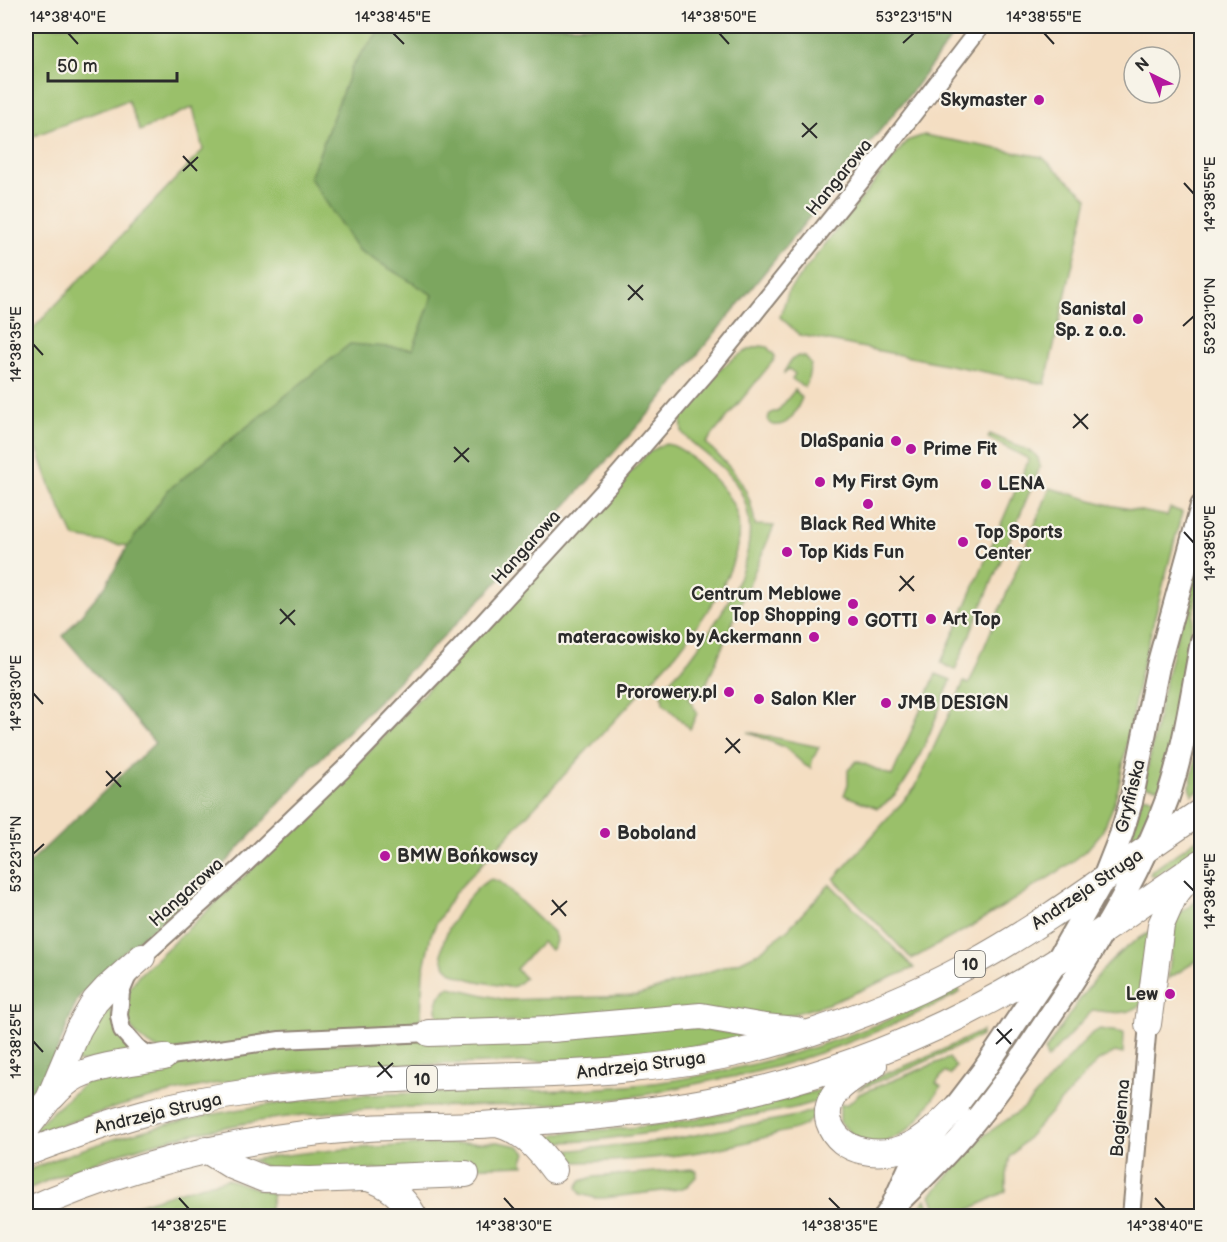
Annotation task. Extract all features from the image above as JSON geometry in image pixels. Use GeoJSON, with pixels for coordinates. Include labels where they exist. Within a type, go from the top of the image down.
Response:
{"type":"FeatureCollection","features":[{"type":"Feature","properties":{"kind":"main road","name":"Andrzeja Struga"},"geometry":{"type":"LineString","coordinates":[[26,1153],[81,1132],[148,1112],[296,1086],[364,1080],[589,1073],[647,1068],[750,1050],[824,1028],[908,996],[971,964],[1030,928],[1202,811]]}},
{"type":"Feature","properties":{"kind":"main road"},"geometry":{"type":"LineString","coordinates":[[1148,1024],[1163,920],[1179,890],[1202,863]]}},
{"type":"Feature","properties":{"kind":"main road","name":"10"},"geometry":{"type":"LineString","coordinates":[[26,1211],[155,1162],[280,1137],[354,1128],[496,1124],[649,1110],[748,1093],[797,1080],[851,1063],[963,1015],[1057,961],[1202,863]]}},
{"type":"Feature","properties":{"kind":"main road"},"geometry":{"type":"LineString","coordinates":[[49,1099],[78,1030],[91,1007],[105,989],[142,957]]}},
{"type":"Feature","properties":{"kind":"main road"},"geometry":{"type":"LineString","coordinates":[[956,1108],[914,1144],[900,1150],[882,1152],[863,1151],[844,1143],[834,1132],[828,1115],[833,1096],[849,1080],[963,1015]]}},
{"type":"Feature","properties":{"kind":"main road"},"geometry":{"type":"LineString","coordinates":[[429,1033],[552,1029],[701,1016],[788,1030],[824,1028]]}},
{"type":"Feature","properties":{"kind":"main road"},"geometry":{"type":"LineString","coordinates":[[26,1129],[49,1099],[65,1083],[77,1076],[93,1070],[164,1057]]}},
{"type":"Feature","properties":{"kind":"main road"},"geometry":{"type":"LineString","coordinates":[[496,1124],[510,1128],[524,1136],[540,1150],[554,1170]]}},
{"type":"Feature","properties":{"kind":"main road"},"geometry":{"type":"LineString","coordinates":[[206,1150],[232,1166],[264,1179],[290,1181],[465,1174]]}},
{"type":"Feature","properties":{"kind":"main road"},"geometry":{"type":"LineString","coordinates":[[365,1177],[376,1180],[392,1190],[414,1216]]}},
{"type":"Feature","properties":{"kind":"street","name":"Hangarowa"},"geometry":{"type":"LineString","coordinates":[[164,1057],[146,1053],[122,1030],[119,1015],[121,992],[127,978],[142,957],[243,866],[349,764],[458,650],[611,483],[709,370],[884,152],[981,26]]}},
{"type":"Feature","properties":{"kind":"street","name":"Gryfińska"},"geometry":{"type":"LineString","coordinates":[[889,1212],[911,1165],[956,1108],[1057,961],[1104,878],[1131,802],[1158,666],[1202,506]]}},
{"type":"Feature","properties":{"kind":"street","name":"Gryfińska"},"geometry":{"type":"LineString","coordinates":[[889,1212],[935,1165],[985,1108],[1051,1014],[1108,926],[1146,849],[1168,797],[1177,766],[1202,641]]}},
{"type":"Feature","properties":{"kind":"street","name":"Bagienna"},"geometry":{"type":"LineString","coordinates":[[1131,1216],[1148,1024]]}},
{"type":"Feature","properties":{"kind":"street"},"geometry":{"type":"LineString","coordinates":[[164,1057],[280,1040],[429,1033]]}},
{"type":"Feature","properties":{"kind":"green space"},"geometry":{"type":"Polygon","coordinates":[[[26,26],[901,26],[230,649],[128,546],[74,537],[51,488],[26,416],[26,336],[203,150],[193,107],[140,131],[128,100],[26,139],[26,26]]]}},
{"type":"Feature","properties":{"kind":"green space"},"geometry":{"type":"Polygon","coordinates":[[[383,26],[960,26],[913,90],[654,408],[489,591],[313,766],[203,888],[116,958],[78,998],[46,1079],[26,1105],[26,866],[155,743],[63,636],[106,585],[128,546],[168,490],[350,344],[413,349],[433,295],[358,250],[310,178],[353,64],[383,26]]]}},
{"type":"Feature","properties":{"kind":"green space"},"geometry":{"type":"Polygon","coordinates":[[[924,135],[1042,157],[1088,198],[1045,384],[800,335],[780,317],[789,290],[907,141],[924,135]]]}},
{"type":"Feature","properties":{"kind":"green space"},"geometry":{"type":"Polygon","coordinates":[[[761,346],[767,347],[775,356],[774,360],[706,443],[739,479],[749,499],[755,525],[774,526],[702,694],[695,691],[689,698],[697,713],[690,729],[663,703],[662,691],[689,660],[731,596],[748,549],[749,525],[745,501],[732,478],[682,432],[681,417],[715,374],[737,356],[761,346]]]}},
{"type":"Feature","properties":{"kind":"green space"},"geometry":{"type":"Polygon","coordinates":[[[798,356],[805,357],[811,364],[807,384],[804,387],[792,379],[795,374],[789,369],[784,374],[791,360],[798,356]]]}},
{"type":"Feature","properties":{"kind":"green space"},"geometry":{"type":"Polygon","coordinates":[[[795,390],[802,398],[795,413],[788,421],[773,425],[768,421],[769,415],[777,412],[795,390]]]}},
{"type":"Feature","properties":{"kind":"green space"},"geometry":{"type":"Polygon","coordinates":[[[990,434],[1034,453],[1040,467],[955,670],[941,663],[1029,459],[988,438],[990,434]]]}},
{"type":"Feature","properties":{"kind":"green space"},"geometry":{"type":"Polygon","coordinates":[[[664,444],[676,447],[692,458],[720,485],[732,502],[737,515],[739,533],[730,570],[710,607],[676,654],[454,894],[431,935],[423,972],[421,1017],[412,1026],[163,1051],[138,1036],[128,1021],[126,1002],[129,989],[139,975],[287,836],[353,769],[649,452],[664,444]]]}},
{"type":"Feature","properties":{"kind":"green space"},"geometry":{"type":"Polygon","coordinates":[[[1050,488],[1109,505],[1167,516],[1170,508],[1182,512],[1140,674],[1119,785],[1112,809],[1102,832],[1086,851],[1064,868],[977,923],[912,959],[834,879],[915,788],[964,682],[969,684],[1050,488]]]}},
{"type":"Feature","properties":{"kind":"green space"},"geometry":{"type":"Polygon","coordinates":[[[1201,539],[1201,565],[1176,728],[1160,789],[1144,786],[1162,696],[1201,539]]]}},
{"type":"Feature","properties":{"kind":"green space"},"geometry":{"type":"Polygon","coordinates":[[[936,674],[951,680],[922,752],[901,787],[890,800],[877,808],[844,795],[848,784],[848,770],[857,761],[892,776],[936,674]]]}},
{"type":"Feature","properties":{"kind":"green space"},"geometry":{"type":"Polygon","coordinates":[[[1201,731],[1201,788],[1192,795],[1190,786],[1201,731]]]}},
{"type":"Feature","properties":{"kind":"green space"},"geometry":{"type":"Polygon","coordinates":[[[748,732],[819,747],[811,768],[784,747],[748,732]]]}},
{"type":"Feature","properties":{"kind":"green space"},"geometry":{"type":"Polygon","coordinates":[[[1142,796],[1157,799],[1144,827],[1133,839],[1131,837],[1142,796]]]}},
{"type":"Feature","properties":{"kind":"green space"},"geometry":{"type":"Polygon","coordinates":[[[1201,836],[1201,845],[1155,877],[1150,875],[1151,872],[1201,836]]]}},
{"type":"Feature","properties":{"kind":"green space"},"geometry":{"type":"Polygon","coordinates":[[[492,879],[500,882],[553,932],[556,939],[551,950],[542,942],[516,969],[525,978],[515,986],[509,987],[462,977],[449,969],[442,957],[443,946],[451,923],[476,890],[492,879]]]}},
{"type":"Feature","properties":{"kind":"green space"},"geometry":{"type":"Polygon","coordinates":[[[830,884],[914,968],[831,1003],[779,1018],[441,1022],[437,1012],[439,998],[450,987],[506,1000],[636,996],[741,961],[758,953],[788,929],[830,884]]]}},
{"type":"Feature","properties":{"kind":"green space"},"geometry":{"type":"Polygon","coordinates":[[[1201,898],[1201,958],[1168,979],[1176,916],[1201,898]]]}},
{"type":"Feature","properties":{"kind":"green space"},"geometry":{"type":"Polygon","coordinates":[[[1155,930],[1143,1003],[1125,1012],[1093,1010],[1047,1059],[1045,1051],[1092,983],[1120,953],[1155,930]]]}},
{"type":"Feature","properties":{"kind":"green space"},"geometry":{"type":"Polygon","coordinates":[[[958,987],[960,992],[953,996],[878,1031],[826,1051],[741,1075],[642,1095],[586,1102],[360,1110],[246,1123],[133,1149],[26,1190],[26,1171],[109,1141],[193,1118],[323,1098],[406,1093],[598,1088],[675,1080],[748,1065],[820,1045],[890,1019],[958,987]]]}},
{"type":"Feature","properties":{"kind":"green space"},"geometry":{"type":"Polygon","coordinates":[[[112,1001],[111,1011],[133,1055],[111,1061],[72,1062],[85,1030],[112,1001]]]}},
{"type":"Feature","properties":{"kind":"green space"},"geometry":{"type":"Polygon","coordinates":[[[679,1025],[748,1036],[623,1057],[541,1062],[378,1066],[263,1076],[160,1095],[93,1114],[28,1138],[27,1134],[91,1078],[280,1047],[679,1025]]]}},
{"type":"Feature","properties":{"kind":"green space"},"geometry":{"type":"Polygon","coordinates":[[[1100,1029],[1124,1033],[1123,1054],[1115,1052],[1098,1061],[1010,1157],[1006,1174],[1006,1191],[957,1216],[939,1216],[931,1195],[982,1137],[1024,1108],[1091,1034],[1100,1029]]]}},
{"type":"Feature","properties":{"kind":"green space"},"geometry":{"type":"Polygon","coordinates":[[[982,1031],[981,1036],[857,1090],[873,1079],[932,1055],[982,1031]]]}},
{"type":"Feature","properties":{"kind":"green space"},"geometry":{"type":"Polygon","coordinates":[[[949,1058],[956,1067],[950,1075],[945,1072],[936,1083],[941,1087],[913,1125],[898,1136],[889,1139],[888,1145],[860,1143],[840,1122],[840,1105],[848,1104],[859,1094],[949,1058]]]}},
{"type":"Feature","properties":{"kind":"green space"},"geometry":{"type":"Polygon","coordinates":[[[823,1089],[822,1100],[794,1108],[658,1132],[550,1144],[551,1137],[559,1133],[628,1128],[702,1118],[823,1089]]]}},
{"type":"Feature","properties":{"kind":"green space"},"geometry":{"type":"Polygon","coordinates":[[[817,1109],[819,1111],[806,1124],[797,1129],[705,1151],[654,1158],[577,1162],[564,1159],[554,1152],[663,1141],[796,1116],[817,1109]]]}},
{"type":"Feature","properties":{"kind":"green space"},"geometry":{"type":"Polygon","coordinates":[[[497,1142],[519,1146],[526,1153],[524,1165],[279,1173],[251,1160],[343,1149],[497,1142]]]}},
{"type":"Feature","properties":{"kind":"green space"},"geometry":{"type":"Polygon","coordinates":[[[692,1169],[697,1171],[696,1177],[687,1186],[679,1189],[595,1198],[581,1194],[577,1187],[581,1181],[593,1177],[692,1169]]]}},
{"type":"Feature","properties":{"kind":"green space"},"geometry":{"type":"Polygon","coordinates":[[[227,1179],[273,1194],[268,1216],[105,1216],[177,1192],[227,1179]]]}},
{"type":"Feature","properties":{"kind":"green space"},"geometry":{"type":"Polygon","coordinates":[[[926,1199],[932,1216],[914,1216],[926,1199]]]}},
{"type":"Feature","properties":{"kind":"place","name":"Skymaster"},"geometry":{"type":"Point","coordinates":[1039,100]}},
{"type":"Feature","properties":{"kind":"place","name":"Sanistal Sp. z o.o."},"geometry":{"type":"Point","coordinates":[1138,319]}},
{"type":"Feature","properties":{"kind":"place","name":"DlaSpania"},"geometry":{"type":"Point","coordinates":[896,441]}},
{"type":"Feature","properties":{"kind":"place","name":"Prime Fit"},"geometry":{"type":"Point","coordinates":[911,449]}},
{"type":"Feature","properties":{"kind":"place","name":"My First Gym"},"geometry":{"type":"Point","coordinates":[820,482]}},
{"type":"Feature","properties":{"kind":"place","name":"LENA"},"geometry":{"type":"Point","coordinates":[986,484]}},
{"type":"Feature","properties":{"kind":"place","name":"Black Red White"},"geometry":{"type":"Point","coordinates":[868,504]}},
{"type":"Feature","properties":{"kind":"place","name":"Top Sports Center"},"geometry":{"type":"Point","coordinates":[963,542]}},
{"type":"Feature","properties":{"kind":"place","name":"Top Kids Fun"},"geometry":{"type":"Point","coordinates":[787,552]}},
{"type":"Feature","properties":{"kind":"place","name":"Centrum Meblowe Top Shopping"},"geometry":{"type":"Point","coordinates":[853,604]}},
{"type":"Feature","properties":{"kind":"place","name":"Art Top"},"geometry":{"type":"Point","coordinates":[931,619]}},
{"type":"Feature","properties":{"kind":"place","name":"GOTTI"},"geometry":{"type":"Point","coordinates":[853,621]}},
{"type":"Feature","properties":{"kind":"place","name":"materacowisko by Ackermann"},"geometry":{"type":"Point","coordinates":[814,637]}},
{"type":"Feature","properties":{"kind":"place","name":"Prorowery.pl"},"geometry":{"type":"Point","coordinates":[729,692]}},
{"type":"Feature","properties":{"kind":"place","name":"Salon Kler"},"geometry":{"type":"Point","coordinates":[759,699]}},
{"type":"Feature","properties":{"kind":"place","name":"JMB DESIGN"},"geometry":{"type":"Point","coordinates":[886,703]}},
{"type":"Feature","properties":{"kind":"place","name":"Boboland"},"geometry":{"type":"Point","coordinates":[605,833]}},
{"type":"Feature","properties":{"kind":"place","name":"BMW Bońkowscy"},"geometry":{"type":"Point","coordinates":[385,856]}},
{"type":"Feature","properties":{"kind":"place","name":"Lew"},"geometry":{"type":"Point","coordinates":[1170,994]}}]}
